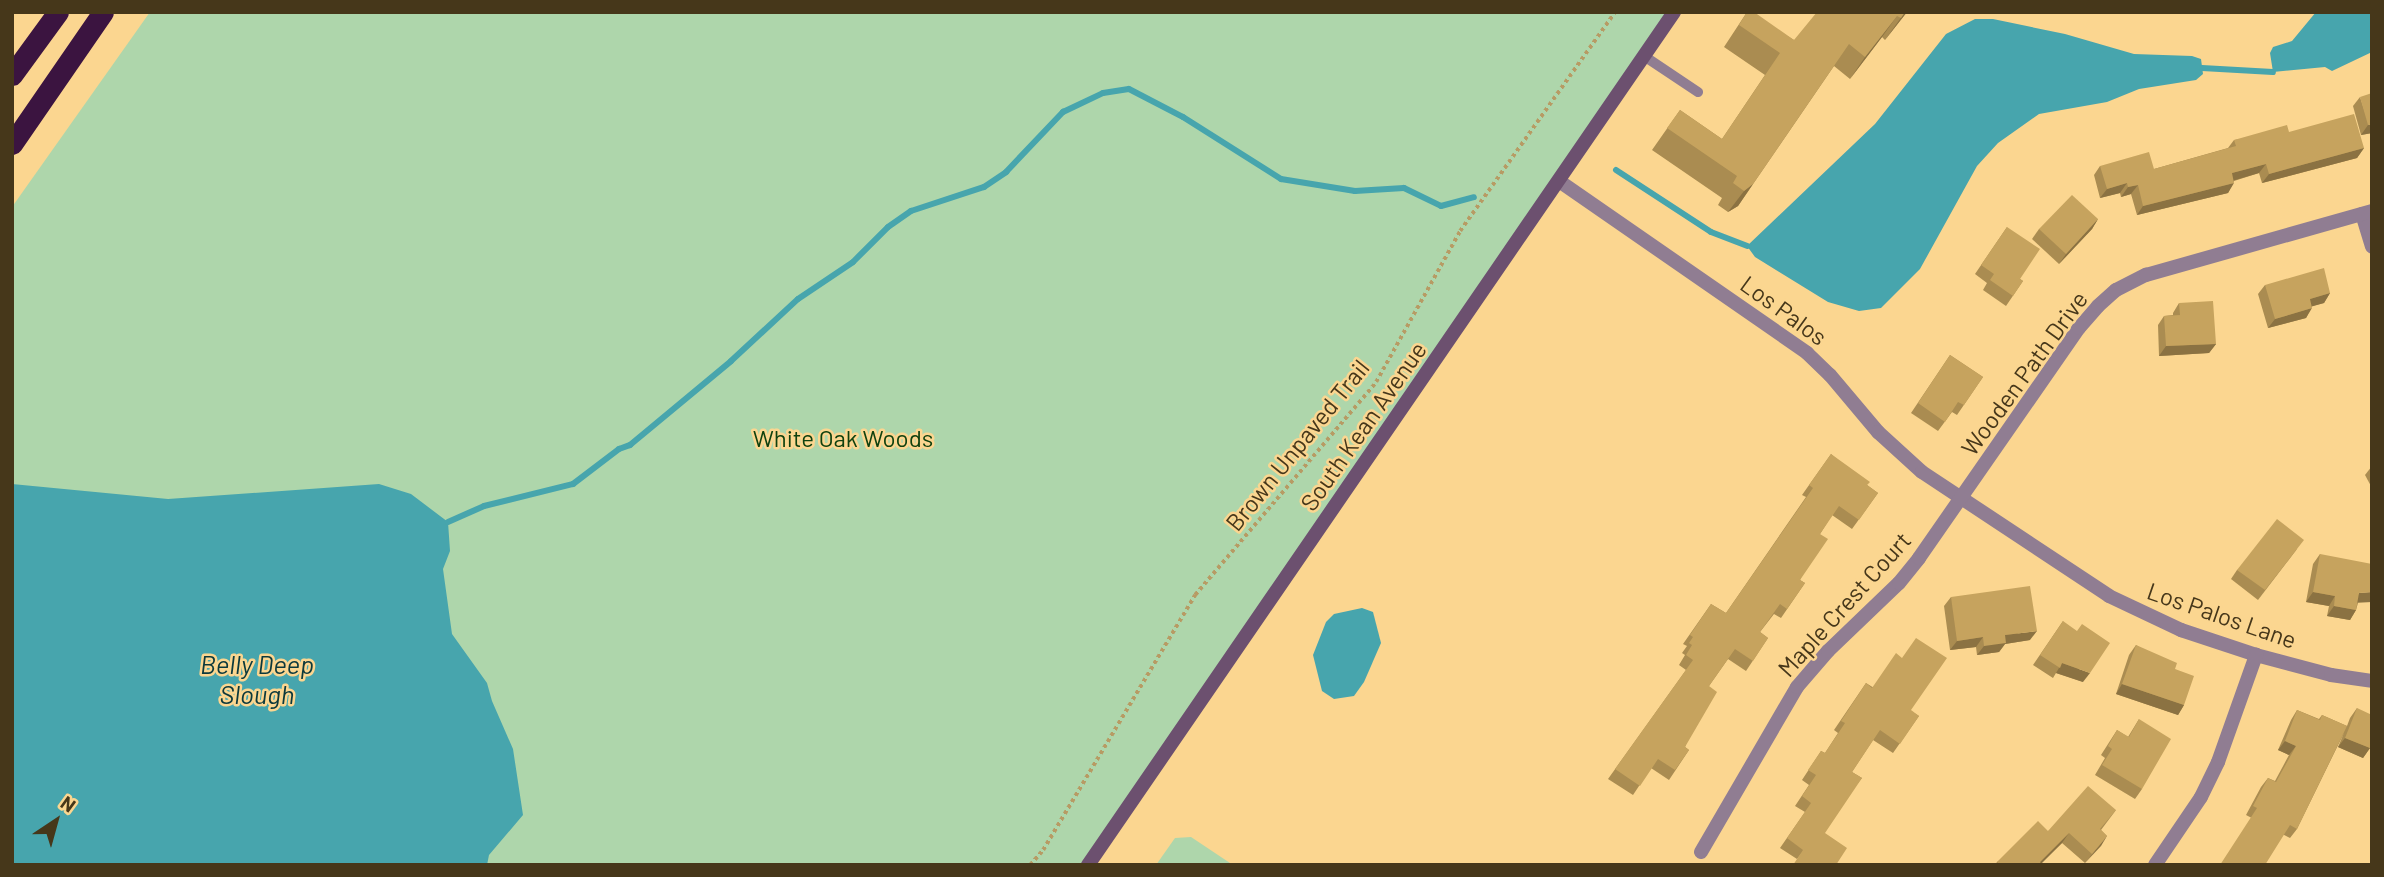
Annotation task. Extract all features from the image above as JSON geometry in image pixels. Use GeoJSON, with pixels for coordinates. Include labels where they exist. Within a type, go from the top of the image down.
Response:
{"type":"FeatureCollection","features":[{"type":"Feature","properties":{"kind":"highway"},"geometry":{"type":"LineString","coordinates":[[12,75],[58,12]]}},
{"type":"Feature","properties":{"kind":"highway"},"geometry":{"type":"LineString","coordinates":[[12,144],[103,12]]}},
{"type":"Feature","properties":{"kind":"street","name":"South Kean Avenue"},"geometry":{"type":"LineString","coordinates":[[1088,865],[1674,12]]}},
{"type":"Feature","properties":{"kind":"street","name":"Los Palos"},"geometry":{"type":"LineString","coordinates":[[1559,181],[1807,353],[1902,456],[1962,498]]}},
{"type":"Feature","properties":{"kind":"street","name":"Wooden Path Drive"},"geometry":{"type":"LineString","coordinates":[[1962,498],[2079,328],[2116,290],[2146,275],[2367,212]]}},
{"type":"Feature","properties":{"kind":"street"},"geometry":{"type":"LineString","coordinates":[[2367,212],[2372,247]]}},
{"type":"Feature","properties":{"kind":"street","name":"Los Palos Lane"},"geometry":{"type":"LineString","coordinates":[[1962,498],[2109,596],[2143,614],[2256,655],[2331,675],[2372,681]]}},
{"type":"Feature","properties":{"kind":"street","name":"Maple Crest Court"},"geometry":{"type":"LineString","coordinates":[[1701,852],[1797,687],[1828,651],[1899,583],[1962,498]]}},
{"type":"Feature","properties":{"kind":"street"},"geometry":{"type":"LineString","coordinates":[[2155,865],[2201,797],[2218,762],[2256,655]]}},
{"type":"Feature","properties":{"kind":"lane"},"geometry":{"type":"LineString","coordinates":[[1644,55],[1698,92]]}},
{"type":"Feature","properties":{"kind":"path","name":"Brown Unpaved Trail"},"geometry":{"type":"LineString","coordinates":[[1030,865],[1043,850],[1195,595],[1376,382],[1460,231],[1615,12]]}},
{"type":"Feature","properties":{"kind":"green space","name":"White Oak Woods"},"geometry":{"type":"Polygon","coordinates":[[[150,12],[1674,12],[1088,865],[12,865],[12,207],[150,12]]]}},
{"type":"Feature","properties":{"kind":"green space"},"geometry":{"type":"Polygon","coordinates":[[[1191,837],[1233,865],[1156,865],[1175,838],[1191,837]]]}},
{"type":"Feature","properties":{"kind":"water"},"geometry":{"type":"Polygon","coordinates":[[[2316,12],[2372,12],[2372,52],[2332,71],[2325,67],[2273,72],[2270,53],[2273,47],[2292,41],[2316,12]]]}},
{"type":"Feature","properties":{"kind":"water"},"geometry":{"type":"Polygon","coordinates":[[[1975,19],[1993,19],[2065,34],[2134,54],[2192,56],[2201,59],[2203,74],[2196,80],[2139,89],[2107,102],[2039,114],[1998,143],[1977,166],[1920,269],[1881,308],[1859,311],[1828,302],[1755,257],[1747,246],[1875,124],[1946,34],[1975,19]]]}},
{"type":"Feature","properties":{"kind":"water","name":"Belly Deep Slough"},"geometry":{"type":"Polygon","coordinates":[[[12,484],[168,499],[379,484],[411,494],[448,522],[450,551],[443,569],[452,634],[487,683],[513,749],[523,815],[489,855],[487,865],[12,865],[12,484]]]}},
{"type":"Feature","properties":{"kind":"water"},"geometry":{"type":"Polygon","coordinates":[[[1362,608],[1373,612],[1381,643],[1364,682],[1354,696],[1334,699],[1322,691],[1313,655],[1326,622],[1334,614],[1362,608]]]}},
{"type":"Feature","properties":{"kind":"building"},"geometry":{"type":"Polygon","coordinates":[[[1747,12],[1754,12],[1794,40],[1817,12],[1905,12],[1901,18],[1897,16],[1865,57],[1849,44],[1753,184],[1744,191],[1733,183],[1737,176],[1667,128],[1680,110],[1722,139],[1780,53],[1739,25],[1747,12]]]}},
{"type":"Feature","properties":{"kind":"building"},"geometry":{"type":"Polygon","coordinates":[[[2372,93],[2372,124],[2368,125],[2360,97],[2372,93]]]}},
{"type":"Feature","properties":{"kind":"building"},"geometry":{"type":"Polygon","coordinates":[[[2354,114],[2364,148],[2269,174],[2266,164],[2232,173],[2234,183],[2143,206],[2138,185],[2128,187],[2127,183],[2107,189],[2100,166],[2149,152],[2154,169],[2236,146],[2234,140],[2287,125],[2289,132],[2354,114]]]}},
{"type":"Feature","properties":{"kind":"building"},"geometry":{"type":"Polygon","coordinates":[[[2072,195],[2098,219],[2066,254],[2039,229],[2072,195]]]}},
{"type":"Feature","properties":{"kind":"building"},"geometry":{"type":"Polygon","coordinates":[[[2007,227],[2040,249],[2020,279],[2023,281],[2013,296],[1990,280],[1994,274],[1981,265],[2007,227]]]}},
{"type":"Feature","properties":{"kind":"building"},"geometry":{"type":"Polygon","coordinates":[[[2324,268],[2330,293],[2310,299],[2312,308],[2275,319],[2265,285],[2324,268]]]}},
{"type":"Feature","properties":{"kind":"building"},"geometry":{"type":"Polygon","coordinates":[[[2213,301],[2216,344],[2166,346],[2164,316],[2180,315],[2179,303],[2213,301]]]}},
{"type":"Feature","properties":{"kind":"building"},"geometry":{"type":"Polygon","coordinates":[[[1950,355],[1983,377],[1964,405],[1958,402],[1945,422],[1918,403],[1950,355]]]}},
{"type":"Feature","properties":{"kind":"building"},"geometry":{"type":"Polygon","coordinates":[[[1831,454],[1870,482],[1867,485],[1878,493],[1859,520],[1839,506],[1820,534],[1828,539],[1800,580],[1805,583],[1787,609],[1780,604],[1760,632],[1768,638],[1753,661],[1735,649],[1709,686],[1717,692],[1685,747],[1689,750],[1675,770],[1658,759],[1640,786],[1615,769],[1693,660],[1686,655],[1692,645],[1689,643],[1693,637],[1690,635],[1711,604],[1726,613],[1813,488],[1809,485],[1831,454]]]}},
{"type":"Feature","properties":{"kind":"building"},"geometry":{"type":"Polygon","coordinates":[[[2277,519],[2304,540],[2265,590],[2237,570],[2277,519]]]}},
{"type":"Feature","properties":{"kind":"building"},"geometry":{"type":"Polygon","coordinates":[[[2320,554],[2372,564],[2372,592],[2359,593],[2356,610],[2334,606],[2335,596],[2313,592],[2320,554]]]}},
{"type":"Feature","properties":{"kind":"building"},"geometry":{"type":"Polygon","coordinates":[[[2030,586],[2037,631],[2005,635],[2006,643],[1984,646],[1983,637],[1957,641],[1951,597],[2030,586]]]}},
{"type":"Feature","properties":{"kind":"building"},"geometry":{"type":"Polygon","coordinates":[[[2063,621],[2077,631],[2082,624],[2110,643],[2090,673],[2062,663],[2060,668],[2040,655],[2063,621]]]}},
{"type":"Feature","properties":{"kind":"building"},"geometry":{"type":"Polygon","coordinates":[[[1916,638],[1947,658],[1911,710],[1919,716],[1900,744],[1880,730],[1852,772],[1862,778],[1825,833],[1847,848],[1836,865],[1793,865],[1803,850],[1787,838],[1811,803],[1802,796],[1816,775],[1808,770],[1821,751],[1825,753],[1845,723],[1841,721],[1866,683],[1872,688],[1896,653],[1902,658],[1916,638]]]}},
{"type":"Feature","properties":{"kind":"building"},"geometry":{"type":"Polygon","coordinates":[[[2136,645],[2177,663],[2175,669],[2194,676],[2184,705],[2122,684],[2136,645]]]}},
{"type":"Feature","properties":{"kind":"building"},"geometry":{"type":"Polygon","coordinates":[[[2357,708],[2372,715],[2370,748],[2345,738],[2357,708]]]}},
{"type":"Feature","properties":{"kind":"building"},"geometry":{"type":"Polygon","coordinates":[[[2297,710],[2320,720],[2322,715],[2347,726],[2297,829],[2290,825],[2265,865],[2220,865],[2257,808],[2253,806],[2268,778],[2276,782],[2296,746],[2285,741],[2297,710]]]}},
{"type":"Feature","properties":{"kind":"building"},"geometry":{"type":"Polygon","coordinates":[[[2139,719],[2171,739],[2142,789],[2102,765],[2112,749],[2108,746],[2117,730],[2129,737],[2139,719]]]}},
{"type":"Feature","properties":{"kind":"building"},"geometry":{"type":"Polygon","coordinates":[[[2088,786],[2116,810],[2100,829],[2107,836],[2092,854],[2069,833],[2040,862],[2042,865],[2000,865],[1997,862],[2038,821],[2048,831],[2088,786]]]}},
{"type":"Feature","properties":{"kind":"waterway"},"geometry":{"type":"LineString","coordinates":[[2202,68],[2273,72]]}},
{"type":"Feature","properties":{"kind":"waterway"},"geometry":{"type":"LineString","coordinates":[[448,522],[484,506],[573,484],[619,449],[630,445],[731,361],[798,299],[853,262],[888,227],[911,211],[984,187],[1006,172],[1063,112],[1103,93],[1129,89],[1183,117],[1281,179],[1355,191],[1404,188],[1441,206],[1474,197]]}},
{"type":"Feature","properties":{"kind":"waterway"},"geometry":{"type":"LineString","coordinates":[[1616,170],[1711,232],[1747,246]]}}]}
